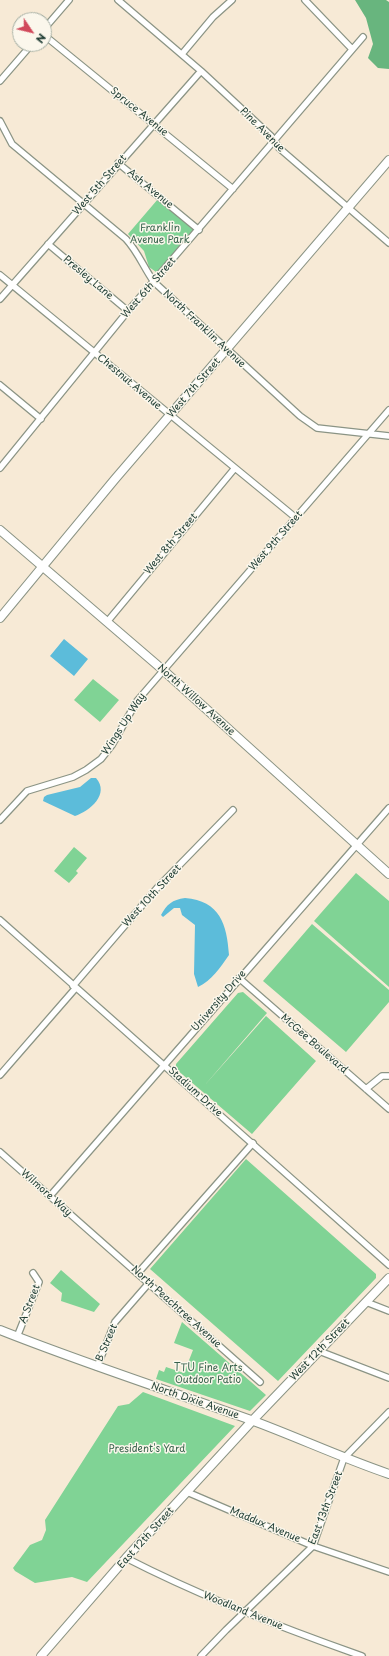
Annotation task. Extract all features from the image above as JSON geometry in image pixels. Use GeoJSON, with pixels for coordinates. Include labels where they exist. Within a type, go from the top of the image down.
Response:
{"type":"FeatureCollection","features":[{"type":"Feature","properties":{"kind":"street"},"geometry":{"type":"LineString","coordinates":[[52,20],[69,0]]}},
{"type":"Feature","properties":{"kind":"street","name":"Pine Avenue"},"geometry":{"type":"LineString","coordinates":[[118,0],[201,71],[271,136],[274,142],[348,209],[389,243]]}},
{"type":"Feature","properties":{"kind":"street"},"geometry":{"type":"LineString","coordinates":[[182,54],[213,17],[232,0]]}},
{"type":"Feature","properties":{"kind":"street"},"geometry":{"type":"LineString","coordinates":[[305,0],[352,49]]}},
{"type":"Feature","properties":{"kind":"street","name":"West 6th Street"},"geometry":{"type":"LineString","coordinates":[[0,468],[128,311],[363,37]]}},
{"type":"Feature","properties":{"kind":"street","name":"Spruce Avenue"},"geometry":{"type":"LineString","coordinates":[[52,42],[233,189]]}},
{"type":"Feature","properties":{"kind":"street"},"geometry":{"type":"LineString","coordinates":[[0,81],[25,52]]}},
{"type":"Feature","properties":{"kind":"street","name":"West 5th Street"},"geometry":{"type":"LineString","coordinates":[[0,299],[118,163],[201,71]]}},
{"type":"Feature","properties":{"kind":"street","name":"North Franklin Avenue"},"geometry":{"type":"LineString","coordinates":[[0,121],[12,144],[126,239],[136,250],[143,268],[154,282],[300,416],[317,428],[389,436]]}},
{"type":"Feature","properties":{"kind":"street","name":"West 7th Street"},"geometry":{"type":"LineString","coordinates":[[1,613],[43,568],[389,160]]}},
{"type":"Feature","properties":{"kind":"street","name":"Ash Avenue"},"geometry":{"type":"LineString","coordinates":[[118,163],[199,230]]}},
{"type":"Feature","properties":{"kind":"street","name":"Presley Lane"},"geometry":{"type":"LineString","coordinates":[[48,244],[128,311]]}},
{"type":"Feature","properties":{"kind":"street","name":"Chestnut Avenue"},"geometry":{"type":"LineString","coordinates":[[0,275],[296,518]]}},
{"type":"Feature","properties":{"kind":"street"},"geometry":{"type":"LineString","coordinates":[[0,385],[41,418]]}},
{"type":"Feature","properties":{"kind":"street","name":"West 9th Street"},"geometry":{"type":"LineString","coordinates":[[163,670],[389,410]]}},
{"type":"Feature","properties":{"kind":"street","name":"West 8th Street"},"geometry":{"type":"LineString","coordinates":[[107,622],[235,468]]}},
{"type":"Feature","properties":{"kind":"street","name":"North Willow Avenue"},"geometry":{"type":"LineString","coordinates":[[0,530],[163,670],[389,874]]}},
{"type":"Feature","properties":{"kind":"street","name":"Wings Up Way"},"geometry":{"type":"LineString","coordinates":[[0,820],[27,791],[73,777],[101,759],[121,732],[137,701],[163,670]]}},
{"type":"Feature","properties":{"kind":"street","name":"University Drive"},"geometry":{"type":"LineString","coordinates":[[50,1196],[389,808]]}},
{"type":"Feature","properties":{"kind":"street","name":"West 10th Street"},"geometry":{"type":"LineString","coordinates":[[0,1075],[157,888],[233,810]]}},
{"type":"Feature","properties":{"kind":"street","name":"Stadium Drive"},"geometry":{"type":"LineString","coordinates":[[0,920],[74,988],[253,1143],[389,1265]]}},
{"type":"Feature","properties":{"kind":"street","name":"McGee Boulevard"},"geometry":{"type":"LineString","coordinates":[[239,978],[389,1109]]}},
{"type":"Feature","properties":{"kind":"street"},"geometry":{"type":"LineString","coordinates":[[366,1089],[382,1076],[389,1076]]}},
{"type":"Feature","properties":{"kind":"street"},"geometry":{"type":"LineString","coordinates":[[138,1273],[253,1143]]}},
{"type":"Feature","properties":{"kind":"street","name":"Wilmore Way"},"geometry":{"type":"LineString","coordinates":[[0,1152],[92,1233]]}},
{"type":"Feature","properties":{"kind":"street","name":"North Peachtree Avenue"},"geometry":{"type":"LineString","coordinates":[[92,1233],[260,1382]]}},
{"type":"Feature","properties":{"kind":"street","name":"A Street"},"geometry":{"type":"LineString","coordinates":[[17,1337],[39,1282],[33,1273]]}},
{"type":"Feature","properties":{"kind":"street","name":"West 12th Street"},"geometry":{"type":"LineString","coordinates":[[252,1421],[389,1278]]}},
{"type":"Feature","properties":{"kind":"street","name":"B Street"},"geometry":{"type":"LineString","coordinates":[[97,1367],[115,1322],[149,1283]]}},
{"type":"Feature","properties":{"kind":"street"},"geometry":{"type":"LineString","coordinates":[[366,1302],[389,1311]]}},
{"type":"Feature","properties":{"kind":"street","name":"North Dixie Avenue"},"geometry":{"type":"LineString","coordinates":[[0,1330],[97,1367],[252,1421],[344,1458],[389,1474]]}},
{"type":"Feature","properties":{"kind":"street"},"geometry":{"type":"LineString","coordinates":[[319,1351],[389,1378]]}},
{"type":"Feature","properties":{"kind":"street"},"geometry":{"type":"LineString","coordinates":[[344,1458],[389,1412]]}},
{"type":"Feature","properties":{"kind":"street","name":"East 12th Street"},"geometry":{"type":"LineString","coordinates":[[40,1656],[126,1558],[252,1421]]}},
{"type":"Feature","properties":{"kind":"street","name":"East 13th Street"},"geometry":{"type":"LineString","coordinates":[[201,1656],[244,1612],[313,1546],[344,1458]]}},
{"type":"Feature","properties":{"kind":"street","name":"Maddux Avenue"},"geometry":{"type":"LineString","coordinates":[[187,1492],[313,1546],[389,1572]]}},
{"type":"Feature","properties":{"kind":"street","name":"Woodland Avenue"},"geometry":{"type":"LineString","coordinates":[[126,1558],[162,1577],[244,1612],[362,1656]]}},
{"type":"Feature","properties":{"kind":"street"},"geometry":{"type":"LineString","coordinates":[[343,1656],[348,1651]]}},
{"type":"Feature","properties":{"kind":"green space"},"geometry":{"type":"Polygon","coordinates":[[[355,0],[386,0],[389,2],[389,69],[378,68],[368,58],[373,44],[366,18],[355,0]]]}},
{"type":"Feature","properties":{"kind":"green space","name":"Franklin Avenue Park"},"geometry":{"type":"Polygon","coordinates":[[[158,199],[194,230],[161,270],[156,272],[149,267],[144,251],[128,234],[158,199]]]}},
{"type":"Feature","properties":{"kind":"green space"},"geometry":{"type":"Polygon","coordinates":[[[93,679],[119,700],[100,722],[74,700],[93,679]]]}},
{"type":"Feature","properties":{"kind":"green space"},"geometry":{"type":"Polygon","coordinates":[[[74,847],[87,858],[76,871],[78,873],[69,883],[54,871],[74,847]]]}},
{"type":"Feature","properties":{"kind":"green space"},"geometry":{"type":"Polygon","coordinates":[[[356,873],[389,901],[389,987],[314,921],[356,873]]]}},
{"type":"Feature","properties":{"kind":"green space"},"geometry":{"type":"Polygon","coordinates":[[[312,924],[389,990],[389,1002],[346,1052],[263,981],[312,924]]]}},
{"type":"Feature","properties":{"kind":"green space"},"geometry":{"type":"Polygon","coordinates":[[[243,992],[267,1013],[204,1086],[266,1016],[316,1061],[252,1134],[176,1069],[176,1064],[238,993],[243,992]]]}},
{"type":"Feature","properties":{"kind":"green space"},"geometry":{"type":"Polygon","coordinates":[[[246,1159],[376,1274],[376,1278],[278,1381],[150,1269],[246,1159]]]}},
{"type":"Feature","properties":{"kind":"green space"},"geometry":{"type":"Polygon","coordinates":[[[61,1270],[100,1304],[94,1312],[61,1301],[62,1293],[50,1283],[61,1270]]]}},
{"type":"Feature","properties":{"kind":"green space","name":"TTU Fine Arts Outdoor Patio"},"geometry":{"type":"Polygon","coordinates":[[[182,1322],[266,1395],[250,1411],[156,1379],[159,1370],[164,1372],[166,1367],[184,1373],[193,1350],[174,1343],[182,1322]]]}},
{"type":"Feature","properties":{"kind":"green space","name":"President's Yard"},"geometry":{"type":"Polygon","coordinates":[[[143,1392],[235,1426],[87,1582],[72,1577],[35,1583],[15,1571],[13,1568],[30,1545],[42,1540],[46,1530],[45,1520],[118,1406],[129,1404],[143,1392]]]}},
{"type":"Feature","properties":{"kind":"water"},"geometry":{"type":"Polygon","coordinates":[[[64,639],[88,659],[74,676],[50,656],[64,639]]]}},
{"type":"Feature","properties":{"kind":"water"},"geometry":{"type":"Polygon","coordinates":[[[91,778],[96,778],[100,784],[101,790],[92,806],[81,814],[75,816],[43,801],[44,797],[47,795],[80,787],[91,778]]]}},
{"type":"Feature","properties":{"kind":"water"},"geometry":{"type":"Polygon","coordinates":[[[185,898],[197,900],[214,909],[223,924],[228,944],[229,955],[226,960],[212,977],[198,987],[194,974],[195,925],[182,915],[180,908],[174,908],[163,917],[161,915],[170,903],[185,898]]]}}]}
